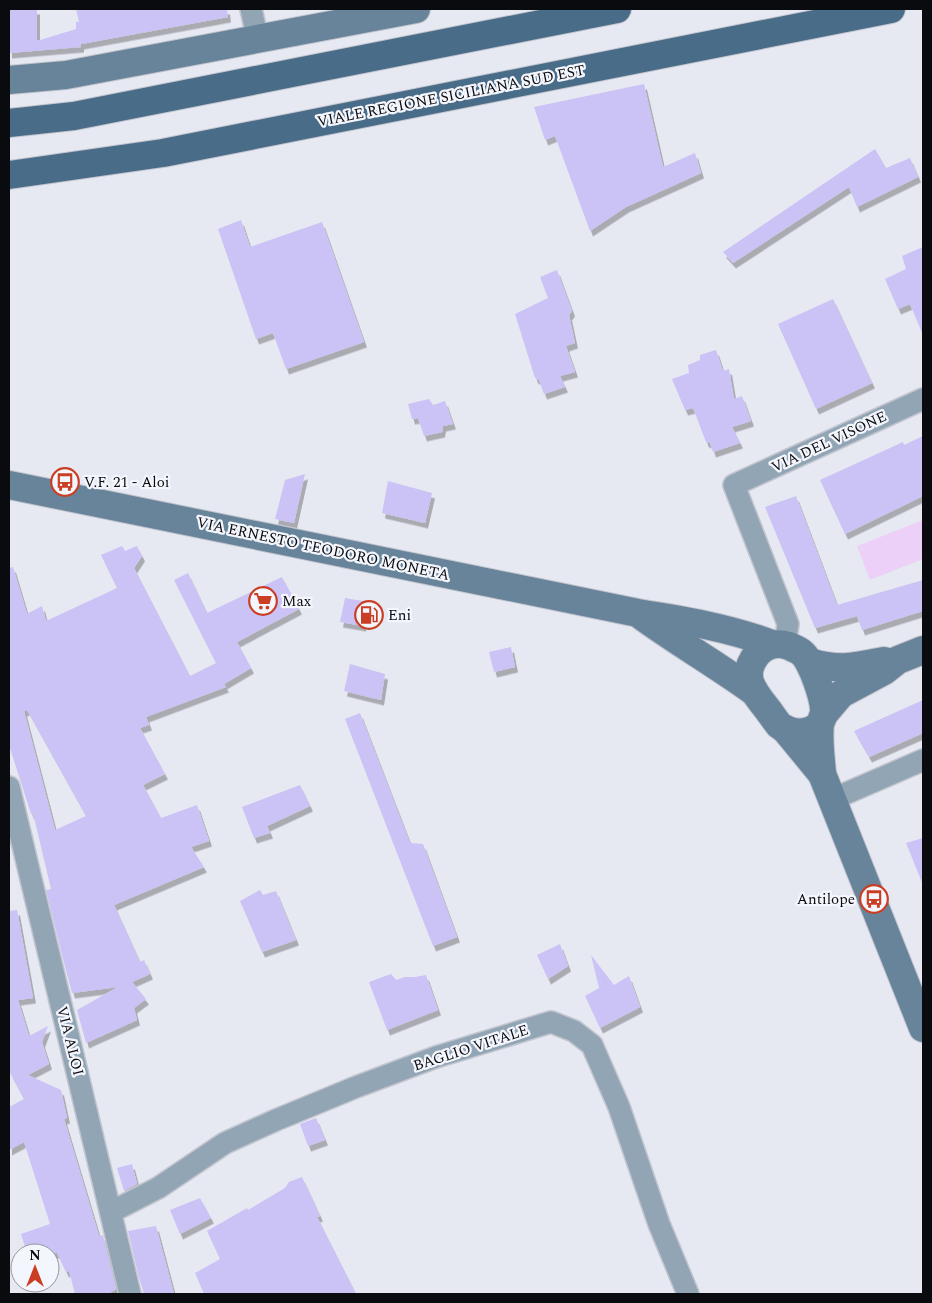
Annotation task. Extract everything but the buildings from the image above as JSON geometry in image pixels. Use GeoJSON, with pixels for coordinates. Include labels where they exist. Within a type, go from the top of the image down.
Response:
{"type":"FeatureCollection","features":[{"type":"Feature","properties":{"kind":"main road"},"geometry":{"type":"LineString","coordinates":[[9,123],[74,116],[617,9]]}},
{"type":"Feature","properties":{"kind":"main road","name":"VIALE REGIONE SICILIANA SUD EST"},"geometry":{"type":"LineString","coordinates":[[9,175],[162,153],[891,9]]}},
{"type":"Feature","properties":{"kind":"street"},"geometry":{"type":"LineString","coordinates":[[251,9],[258,40]]}},
{"type":"Feature","properties":{"kind":"street"},"geometry":{"type":"LineString","coordinates":[[9,80],[66,75],[416,9]]}},
{"type":"Feature","properties":{"kind":"street","name":"VIA DEL VISONE"},"geometry":{"type":"LineString","coordinates":[[779,644],[788,624],[734,485],[923,399]]}},
{"type":"Feature","properties":{"kind":"street","name":"VIA ERNESTO TEODORO MONETA"},"geometry":{"type":"LineString","coordinates":[[9,485],[638,614],[677,619],[743,633],[779,644]]}},
{"type":"Feature","properties":{"kind":"street","name":"VIA ERNESTO TEODORO MONETA"},"geometry":{"type":"LineString","coordinates":[[638,614],[753,691]]}},
{"type":"Feature","properties":{"kind":"street"},"geometry":{"type":"LineString","coordinates":[[822,774],[823,703],[809,662],[803,654],[779,644],[762,649],[754,658],[748,675],[753,691],[822,774],[923,1026]]}},
{"type":"Feature","properties":{"kind":"street"},"geometry":{"type":"LineString","coordinates":[[785,729],[794,732],[814,730],[841,694],[884,671],[898,660],[923,650]]}},
{"type":"Feature","properties":{"kind":"street"},"geometry":{"type":"LineString","coordinates":[[809,662],[828,667],[847,668],[887,660],[898,660]]}},
{"type":"Feature","properties":{"kind":"street"},"geometry":{"type":"LineString","coordinates":[[833,799],[923,760]]}},
{"type":"Feature","properties":{"kind":"street","name":"VIA ALOI"},"geometry":{"type":"LineString","coordinates":[[9,787],[130,1294]]}},
{"type":"Feature","properties":{"kind":"street","name":"BAGLIO VITALE"},"geometry":{"type":"LineString","coordinates":[[111,1212],[158,1188],[225,1142],[356,1087],[436,1058],[551,1022],[574,1030],[592,1045],[619,1107],[659,1224],[688,1294]]}},
{"type":"Feature","properties":{"kind":"shaded area"},"geometry":{"type":"Polygon","coordinates":[[[923,520],[923,559],[870,580],[857,546],[923,520]]]}},
{"type":"Feature","properties":{"kind":"place","name":"V.F. 21 - Aloi"},"geometry":{"type":"Point","coordinates":[65,482]}},
{"type":"Feature","properties":{"kind":"place","name":"Max"},"geometry":{"type":"Point","coordinates":[263,601]}},
{"type":"Feature","properties":{"kind":"place","name":"Eni"},"geometry":{"type":"Point","coordinates":[369,615]}},
{"type":"Feature","properties":{"kind":"place","name":"Antilope"},"geometry":{"type":"Point","coordinates":[874,899]}}]}
